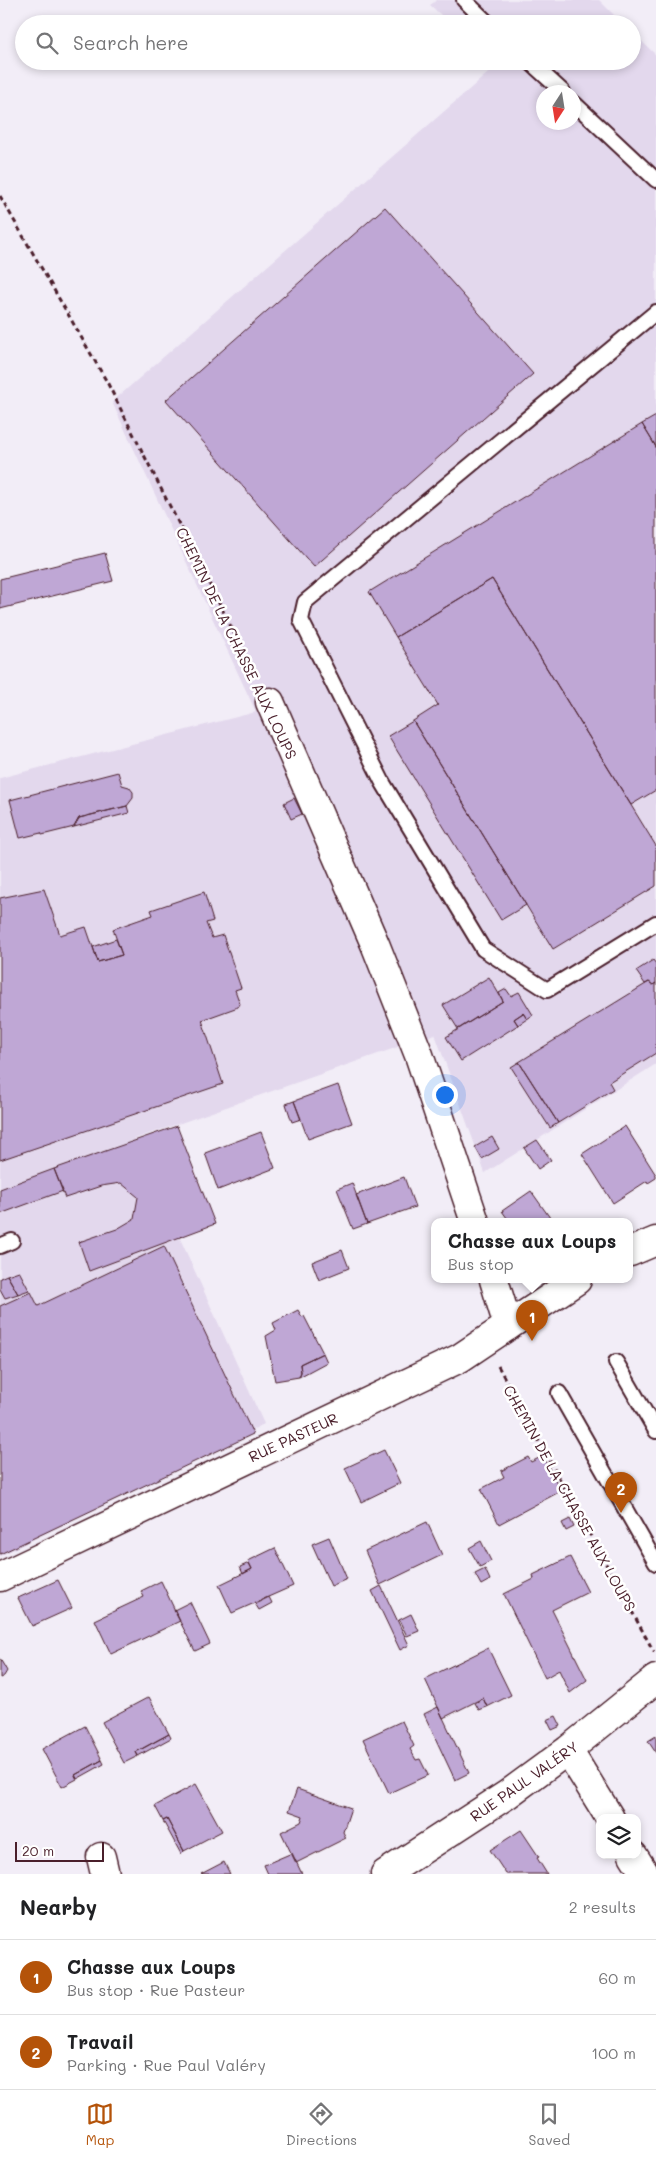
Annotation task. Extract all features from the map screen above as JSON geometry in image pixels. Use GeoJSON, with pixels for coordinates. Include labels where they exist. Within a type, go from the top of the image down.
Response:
{"type":"FeatureCollection","features":[{"type":"Feature","properties":{"kind":"street","name":"CHEMIN DE LA CHASSE AUX LOUPS"},"geometry":{"type":"LineString","coordinates":[[270,702],[375,944],[419,1055],[474,1218]]}},
{"type":"Feature","properties":{"kind":"street"},"geometry":{"type":"LineString","coordinates":[[633,1251],[656,1241]]}},
{"type":"Feature","properties":{"kind":"street"},"geometry":{"type":"LineString","coordinates":[[495,1283],[508,1326]]}},
{"type":"Feature","properties":{"kind":"street","name":"RUE PASTEUR"},"geometry":{"type":"LineString","coordinates":[[0,1577],[460,1358],[572,1283]]}},
{"type":"Feature","properties":{"kind":"street","name":"RUE PAUL VALÉRY"},"geometry":{"type":"LineString","coordinates":[[385,1874],[508,1794],[568,1750],[656,1679]]}},
{"type":"Feature","properties":{"kind":"street"},"geometry":{"type":"LineString","coordinates":[[568,1750],[608,1814]]}},
{"type":"Feature","properties":{"kind":"lane"},"geometry":{"type":"LineString","coordinates":[[464,0],[480,15]]}},
{"type":"Feature","properties":{"kind":"lane"},"geometry":{"type":"LineString","coordinates":[[539,70],[555,85]]}},
{"type":"Feature","properties":{"kind":"lane"},"geometry":{"type":"LineString","coordinates":[[581,110],[656,180]]}},
{"type":"Feature","properties":{"kind":"lane"},"geometry":{"type":"LineString","coordinates":[[656,312],[305,602],[301,620],[383,783],[483,949],[547,990],[656,923]]}},
{"type":"Feature","properties":{"kind":"lane"},"geometry":{"type":"LineString","coordinates":[[616,1362],[656,1431]]}},
{"type":"Feature","properties":{"kind":"lane"},"geometry":{"type":"LineString","coordinates":[[560,1393],[656,1564]]}},
{"type":"Feature","properties":{"kind":"path","name":"CHEMIN DE LA CHASSE AUX LOUPS"},"geometry":{"type":"LineString","coordinates":[[0,196],[107,382],[270,702]]}},
{"type":"Feature","properties":{"kind":"path","name":"CHEMIN DE LA CHASSE AUX LOUPS"},"geometry":{"type":"LineString","coordinates":[[484,1342],[656,1655]]}},
{"type":"Feature","properties":{"kind":"shaded area"},"geometry":{"type":"Polygon","coordinates":[[[437,0],[599,0],[614,15],[441,15],[430,5],[437,0]]]}},
{"type":"Feature","properties":{"kind":"shaded area"},"geometry":{"type":"Polygon","coordinates":[[[641,41],[656,55],[656,1064],[485,1173],[435,1034],[135,1139],[264,1424],[0,1556],[0,778],[256,712],[112,402],[491,70],[641,70],[641,41]]]}},
{"type":"Feature","properties":{"kind":"building"},"geometry":{"type":"Polygon","coordinates":[[[385,207],[533,374],[314,567],[166,400],[385,207]]]}},
{"type":"Feature","properties":{"kind":"building"},"geometry":{"type":"Polygon","coordinates":[[[656,416],[656,447],[642,424],[656,416]]]}},
{"type":"Feature","properties":{"kind":"building"},"geometry":{"type":"Polygon","coordinates":[[[642,424],[656,447],[656,790],[631,805],[492,579],[396,637],[369,592],[642,424]]]}},
{"type":"Feature","properties":{"kind":"building"},"geometry":{"type":"Polygon","coordinates":[[[105,553],[113,581],[0,609],[0,579],[105,553]]]}},
{"type":"Feature","properties":{"kind":"building"},"geometry":{"type":"Polygon","coordinates":[[[492,579],[656,846],[656,886],[553,949],[413,721],[438,705],[396,637],[492,579]]]}},
{"type":"Feature","properties":{"kind":"building"},"geometry":{"type":"Polygon","coordinates":[[[413,721],[526,905],[501,920],[388,736],[413,721]]]}},
{"type":"Feature","properties":{"kind":"building"},"geometry":{"type":"Polygon","coordinates":[[[118,772],[122,785],[129,787],[133,792],[133,798],[127,806],[79,818],[74,827],[20,838],[10,800],[118,772]]]}},
{"type":"Feature","properties":{"kind":"building"},"geometry":{"type":"Polygon","coordinates":[[[294,798],[302,814],[291,819],[284,803],[294,798]]]}},
{"type":"Feature","properties":{"kind":"building"},"geometry":{"type":"Polygon","coordinates":[[[127,806],[129,813],[74,827],[79,818],[127,806]]]}},
{"type":"Feature","properties":{"kind":"building"},"geometry":{"type":"Polygon","coordinates":[[[44,889],[60,935],[86,927],[98,962],[122,955],[113,929],[153,915],[151,910],[204,892],[213,921],[206,923],[212,938],[223,935],[241,988],[235,990],[240,1004],[238,1007],[202,1020],[223,1084],[0,1160],[0,898],[44,889]]]}},
{"type":"Feature","properties":{"kind":"building"},"geometry":{"type":"Polygon","coordinates":[[[116,939],[122,955],[98,962],[93,947],[116,939]]]}},
{"type":"Feature","properties":{"kind":"building"},"geometry":{"type":"Polygon","coordinates":[[[653,960],[656,964],[656,983],[653,985],[649,982],[645,984],[636,971],[653,960]]]}},
{"type":"Feature","properties":{"kind":"building"},"geometry":{"type":"Polygon","coordinates":[[[489,977],[503,1001],[458,1029],[443,1005],[489,977]]]}},
{"type":"Feature","properties":{"kind":"building"},"geometry":{"type":"Polygon","coordinates":[[[649,982],[653,985],[656,983],[656,1053],[609,1082],[613,1089],[558,1123],[519,1062],[649,982]]]}},
{"type":"Feature","properties":{"kind":"building"},"geometry":{"type":"Polygon","coordinates":[[[506,989],[511,996],[519,992],[533,1015],[527,1019],[523,1013],[514,1019],[518,1025],[461,1061],[446,1037],[503,1001],[499,993],[506,989]]]}},
{"type":"Feature","properties":{"kind":"building"},"geometry":{"type":"Polygon","coordinates":[[[523,1013],[527,1019],[518,1025],[514,1019],[523,1013]]]}},
{"type":"Feature","properties":{"kind":"building"},"geometry":{"type":"Polygon","coordinates":[[[519,1062],[558,1123],[550,1128],[511,1067],[519,1062]]]}},
{"type":"Feature","properties":{"kind":"building"},"geometry":{"type":"Polygon","coordinates":[[[338,1085],[352,1123],[308,1139],[294,1101],[338,1085]]]}},
{"type":"Feature","properties":{"kind":"building"},"geometry":{"type":"Polygon","coordinates":[[[294,1101],[301,1119],[292,1122],[286,1104],[294,1101]]]}},
{"type":"Feature","properties":{"kind":"building"},"geometry":{"type":"Polygon","coordinates":[[[177,1126],[215,1224],[89,1271],[79,1242],[117,1229],[134,1219],[138,1197],[121,1183],[101,1186],[65,1198],[54,1169],[177,1126]]]}},
{"type":"Feature","properties":{"kind":"building"},"geometry":{"type":"Polygon","coordinates":[[[625,1126],[656,1175],[656,1178],[648,1183],[647,1181],[613,1203],[582,1154],[625,1126]]]}},
{"type":"Feature","properties":{"kind":"building"},"geometry":{"type":"Polygon","coordinates":[[[261,1132],[275,1168],[218,1190],[205,1153],[261,1132]]]}},
{"type":"Feature","properties":{"kind":"building"},"geometry":{"type":"Polygon","coordinates":[[[492,1137],[499,1149],[482,1159],[475,1147],[492,1137]]]}},
{"type":"Feature","properties":{"kind":"building"},"geometry":{"type":"Polygon","coordinates":[[[537,1140],[551,1160],[538,1169],[524,1148],[537,1140]]]}},
{"type":"Feature","properties":{"kind":"building"},"geometry":{"type":"Polygon","coordinates":[[[54,1169],[63,1191],[0,1214],[0,1189],[54,1169]]]}},
{"type":"Feature","properties":{"kind":"building"},"geometry":{"type":"Polygon","coordinates":[[[404,1177],[415,1207],[367,1224],[356,1195],[404,1177]]]}},
{"type":"Feature","properties":{"kind":"building"},"geometry":{"type":"Polygon","coordinates":[[[352,1183],[367,1224],[353,1229],[337,1189],[352,1183]]]}},
{"type":"Feature","properties":{"kind":"building"},"geometry":{"type":"Polygon","coordinates":[[[531,1191],[550,1218],[507,1218],[502,1211],[531,1191]]]}},
{"type":"Feature","properties":{"kind":"building"},"geometry":{"type":"Polygon","coordinates":[[[164,1246],[253,1434],[0,1554],[0,1306],[31,1292],[38,1306],[164,1246]]]}},
{"type":"Feature","properties":{"kind":"building"},"geometry":{"type":"Polygon","coordinates":[[[342,1250],[349,1268],[319,1280],[312,1262],[342,1250]]]}},
{"type":"Feature","properties":{"kind":"building"},"geometry":{"type":"Polygon","coordinates":[[[19,1271],[29,1290],[18,1294],[7,1275],[19,1271]]]}},
{"type":"Feature","properties":{"kind":"building"},"geometry":{"type":"Polygon","coordinates":[[[7,1275],[18,1294],[5,1298],[0,1289],[0,1278],[7,1275]]]}},
{"type":"Feature","properties":{"kind":"building"},"geometry":{"type":"Polygon","coordinates":[[[298,1310],[302,1317],[304,1316],[323,1353],[300,1364],[301,1372],[299,1377],[275,1381],[266,1336],[276,1330],[273,1323],[298,1310]]]}},
{"type":"Feature","properties":{"kind":"building"},"geometry":{"type":"Polygon","coordinates":[[[323,1353],[327,1362],[299,1377],[301,1372],[300,1364],[323,1353]]]}},
{"type":"Feature","properties":{"kind":"building"},"geometry":{"type":"Polygon","coordinates":[[[384,1450],[400,1483],[361,1502],[345,1468],[384,1450]]]}},
{"type":"Feature","properties":{"kind":"building"},"geometry":{"type":"Polygon","coordinates":[[[543,1456],[561,1491],[499,1524],[481,1489],[504,1477],[501,1471],[528,1457],[531,1462],[543,1456]]]}},
{"type":"Feature","properties":{"kind":"building"},"geometry":{"type":"Polygon","coordinates":[[[570,1519],[574,1527],[566,1531],[562,1523],[570,1519]]]}},
{"type":"Feature","properties":{"kind":"building"},"geometry":{"type":"Polygon","coordinates":[[[427,1522],[442,1555],[380,1585],[365,1551],[427,1522]]]}},
{"type":"Feature","properties":{"kind":"building"},"geometry":{"type":"Polygon","coordinates":[[[329,1537],[347,1579],[331,1586],[312,1544],[329,1537]]]}},
{"type":"Feature","properties":{"kind":"building"},"geometry":{"type":"Polygon","coordinates":[[[481,1541],[491,1561],[480,1567],[469,1548],[481,1541]]]}},
{"type":"Feature","properties":{"kind":"building"},"geometry":{"type":"Polygon","coordinates":[[[275,1548],[293,1586],[232,1613],[219,1585],[252,1569],[248,1561],[275,1548]]]}},
{"type":"Feature","properties":{"kind":"building"},"geometry":{"type":"Polygon","coordinates":[[[570,1557],[588,1592],[552,1610],[587,1680],[570,1693],[559,1670],[545,1678],[504,1594],[534,1579],[533,1575],[570,1557]]]}},
{"type":"Feature","properties":{"kind":"building"},"geometry":{"type":"Polygon","coordinates":[[[249,1563],[252,1569],[243,1574],[240,1567],[249,1563]]]}},
{"type":"Feature","properties":{"kind":"building"},"geometry":{"type":"Polygon","coordinates":[[[485,1569],[490,1580],[481,1585],[475,1574],[485,1569]]]}},
{"type":"Feature","properties":{"kind":"building"},"geometry":{"type":"Polygon","coordinates":[[[58,1580],[72,1608],[32,1626],[18,1598],[58,1580]]]}},
{"type":"Feature","properties":{"kind":"building"},"geometry":{"type":"Polygon","coordinates":[[[161,1581],[180,1621],[111,1654],[95,1620],[144,1597],[141,1591],[161,1581]]]}},
{"type":"Feature","properties":{"kind":"building"},"geometry":{"type":"Polygon","coordinates":[[[381,1586],[409,1645],[400,1650],[372,1591],[381,1586]]]}},
{"type":"Feature","properties":{"kind":"building"},"geometry":{"type":"Polygon","coordinates":[[[269,1597],[272,1603],[259,1610],[254,1602],[257,1603],[269,1597]]]}},
{"type":"Feature","properties":{"kind":"building"},"geometry":{"type":"Polygon","coordinates":[[[190,1602],[210,1644],[195,1651],[174,1610],[190,1602]]]}},
{"type":"Feature","properties":{"kind":"building"},"geometry":{"type":"Polygon","coordinates":[[[411,1614],[419,1631],[407,1636],[399,1620],[411,1614]]]}},
{"type":"Feature","properties":{"kind":"building"},"geometry":{"type":"Polygon","coordinates":[[[488,1648],[511,1695],[487,1707],[483,1698],[443,1718],[425,1679],[488,1648]]]}},
{"type":"Feature","properties":{"kind":"building"},"geometry":{"type":"Polygon","coordinates":[[[0,1659],[7,1671],[0,1678],[0,1659]]]}},
{"type":"Feature","properties":{"kind":"building"},"geometry":{"type":"Polygon","coordinates":[[[149,1697],[169,1734],[136,1752],[138,1756],[124,1763],[102,1722],[149,1697]]]}},
{"type":"Feature","properties":{"kind":"building"},"geometry":{"type":"Polygon","coordinates":[[[483,1698],[487,1707],[479,1710],[475,1703],[483,1698]]]}},
{"type":"Feature","properties":{"kind":"building"},"geometry":{"type":"Polygon","coordinates":[[[438,1707],[469,1773],[455,1780],[424,1714],[438,1707]]]}},
{"type":"Feature","properties":{"kind":"building"},"geometry":{"type":"Polygon","coordinates":[[[556,1716],[561,1726],[552,1730],[547,1720],[556,1716]]]}},
{"type":"Feature","properties":{"kind":"building"},"geometry":{"type":"Polygon","coordinates":[[[402,1721],[414,1746],[410,1749],[416,1760],[420,1759],[428,1775],[389,1793],[363,1739],[402,1721]]]}},
{"type":"Feature","properties":{"kind":"building"},"geometry":{"type":"Polygon","coordinates":[[[85,1726],[102,1760],[75,1775],[77,1779],[62,1787],[42,1749],[85,1726]]]}},
{"type":"Feature","properties":{"kind":"building"},"geometry":{"type":"Polygon","coordinates":[[[169,1734],[171,1738],[138,1756],[136,1752],[169,1734]]]}},
{"type":"Feature","properties":{"kind":"building"},"geometry":{"type":"Polygon","coordinates":[[[656,1736],[656,1753],[648,1741],[656,1736]]]}},
{"type":"Feature","properties":{"kind":"building"},"geometry":{"type":"Polygon","coordinates":[[[102,1760],[104,1764],[77,1779],[75,1775],[102,1760]]]}},
{"type":"Feature","properties":{"kind":"building"},"geometry":{"type":"Polygon","coordinates":[[[196,1784],[222,1831],[184,1851],[167,1819],[163,1821],[155,1806],[196,1784]]]}},
{"type":"Feature","properties":{"kind":"building"},"geometry":{"type":"Polygon","coordinates":[[[297,1789],[351,1808],[343,1832],[346,1838],[296,1863],[281,1832],[301,1822],[303,1816],[289,1811],[297,1789]]]}},
{"type":"Feature","properties":{"kind":"building"},"geometry":{"type":"Polygon","coordinates":[[[167,1819],[184,1851],[181,1854],[163,1821],[167,1819]]]}},
{"type":"Feature","properties":{"kind":"building"},"geometry":{"type":"Polygon","coordinates":[[[521,1830],[539,1857],[537,1858],[547,1874],[506,1874],[490,1850],[521,1830]]]}},
{"type":"Feature","properties":{"kind":"building"},"geometry":{"type":"Polygon","coordinates":[[[292,1853],[302,1874],[268,1874],[264,1865],[292,1853]]]}},
{"type":"Feature","properties":{"kind":"building"},"geometry":{"type":"Polygon","coordinates":[[[224,1862],[230,1874],[201,1874],[224,1862]]]}},
{"type":"Feature","properties":{"kind":"place","name":"Chasse aux Loups"},"geometry":{"type":"Point","coordinates":[532,1341]}},
{"type":"Feature","properties":{"kind":"place","name":"Travail"},"geometry":{"type":"Point","coordinates":[621,1513]}}]}
